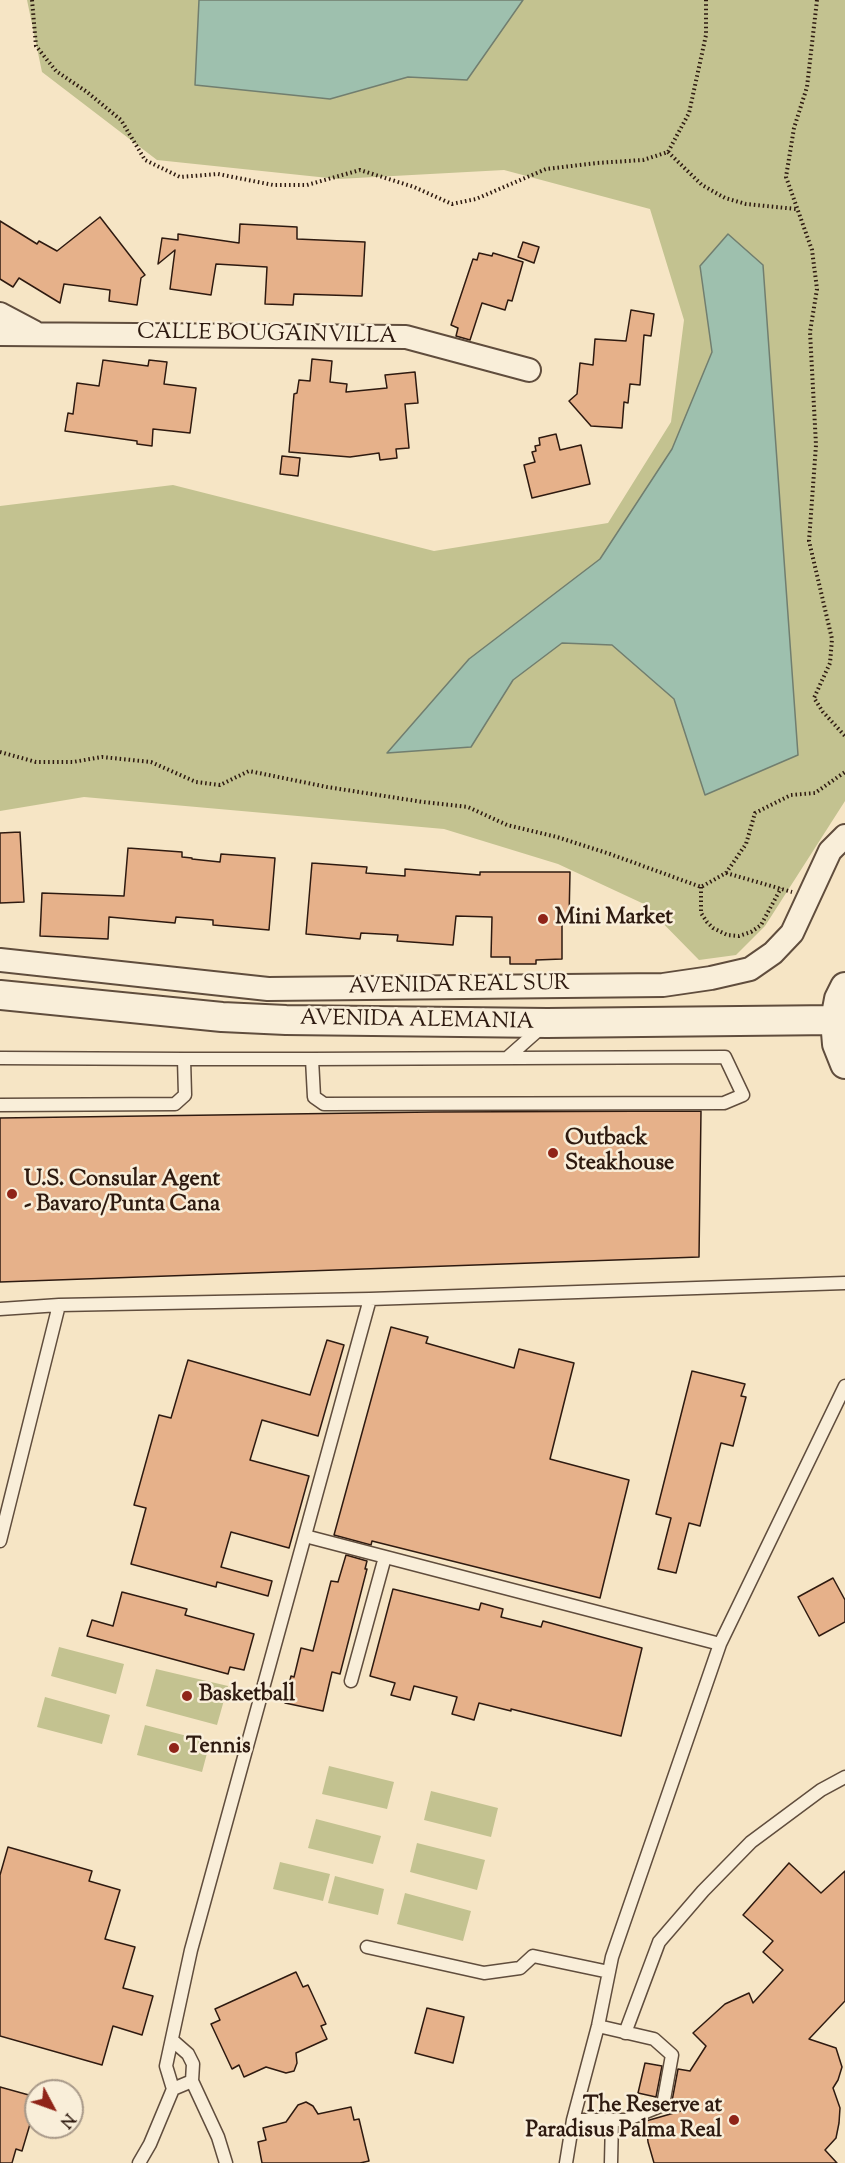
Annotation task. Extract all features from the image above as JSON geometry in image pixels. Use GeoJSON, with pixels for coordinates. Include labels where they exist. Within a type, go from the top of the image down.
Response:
{"type":"FeatureCollection","features":[{"type":"Feature","properties":{"kind":"street"},"geometry":{"type":"LineString","coordinates":[[0,314],[38,334]]}},
{"type":"Feature","properties":{"kind":"street","name":"CALLE BOUGAINVILLA"},"geometry":{"type":"LineString","coordinates":[[0,334],[406,337],[529,370]]}},
{"type":"Feature","properties":{"kind":"street","name":"AVENIDA REAL SUR"},"geometry":{"type":"LineString","coordinates":[[0,960],[268,989],[663,985],[711,978],[750,969],[773,953],[792,933],[830,851],[845,836]]}},
{"type":"Feature","properties":{"kind":"street"},"geometry":{"type":"LineString","coordinates":[[845,987],[839,999],[835,1020],[837,1044],[845,1064]]}},
{"type":"Feature","properties":{"kind":"street","name":"AVENIDA ALEMANIA"},"geometry":{"type":"LineString","coordinates":[[0,995],[233,1018],[547,1023],[835,1020]]}},
{"type":"Feature","properties":{"kind":"lane"},"geometry":{"type":"LineString","coordinates":[[507,1058],[547,1023]]}},
{"type":"Feature","properties":{"kind":"lane"},"geometry":{"type":"LineString","coordinates":[[0,1058],[725,1057],[743,1095],[724,1103],[324,1104],[314,1097],[312,1059]]}},
{"type":"Feature","properties":{"kind":"lane"},"geometry":{"type":"LineString","coordinates":[[0,1105],[175,1104],[184,1095],[184,1059]]}},
{"type":"Feature","properties":{"kind":"lane"},"geometry":{"type":"LineString","coordinates":[[0,1309],[59,1305],[370,1299],[845,1283]]}},
{"type":"Feature","properties":{"kind":"lane"},"geometry":{"type":"LineString","coordinates":[[139,2163],[150,2144],[173,2089],[166,2066],[191,1950],[370,1299]]}},
{"type":"Feature","properties":{"kind":"lane"},"geometry":{"type":"LineString","coordinates":[[0,1541],[59,1305]]}},
{"type":"Feature","properties":{"kind":"lane"},"geometry":{"type":"LineString","coordinates":[[566,2163],[573,2120],[598,2026],[612,1957],[720,1644],[845,1386]]}},
{"type":"Feature","properties":{"kind":"lane"},"geometry":{"type":"LineString","coordinates":[[305,1536],[720,1644]]}},
{"type":"Feature","properties":{"kind":"lane"},"geometry":{"type":"LineString","coordinates":[[351,1681],[385,1557]]}},
{"type":"Feature","properties":{"kind":"lane"},"geometry":{"type":"LineString","coordinates":[[625,2032],[659,1942],[751,1842],[820,1790],[845,1777]]}},
{"type":"Feature","properties":{"kind":"lane"},"geometry":{"type":"LineString","coordinates":[[367,1947],[484,1973],[520,1968],[533,1956],[609,1972]]}},
{"type":"Feature","properties":{"kind":"lane"},"geometry":{"type":"LineString","coordinates":[[573,2120],[626,2120],[663,2105],[672,2055],[654,2039],[598,2026]]}},
{"type":"Feature","properties":{"kind":"lane"},"geometry":{"type":"LineString","coordinates":[[172,2040],[188,2054],[193,2064],[192,2081],[218,2137],[226,2163]]}},
{"type":"Feature","properties":{"kind":"lane"},"geometry":{"type":"LineString","coordinates":[[173,2089],[192,2081]]}},
{"type":"Feature","properties":{"kind":"lane"},"geometry":{"type":"LineString","coordinates":[[611,2163],[612,2120]]}},
{"type":"Feature","properties":{"kind":"path"},"geometry":{"type":"LineString","coordinates":[[32,0],[36,46],[56,71],[122,120],[145,160],[180,177],[218,174],[273,185],[307,185],[360,170],[414,188],[452,204],[476,199],[546,169],[643,160],[668,153],[689,112],[706,35],[706,0]]}},
{"type":"Feature","properties":{"kind":"path"},"geometry":{"type":"LineString","coordinates":[[817,0],[807,87],[794,128],[786,177],[812,250],[817,289],[810,332],[816,445],[809,541],[832,639],[830,663],[814,698],[823,712],[845,736]]}},
{"type":"Feature","properties":{"kind":"path"},"geometry":{"type":"LineString","coordinates":[[668,153],[702,185],[725,198],[746,204],[796,209]]}},
{"type":"Feature","properties":{"kind":"path"},"geometry":{"type":"LineString","coordinates":[[0,752],[36,762],[74,762],[102,757],[151,762],[196,782],[220,785],[249,771],[327,787],[468,807],[507,825],[589,847],[701,887],[726,873],[746,844],[755,813],[791,795],[815,793],[845,772]]}},
{"type":"Feature","properties":{"kind":"path"},"geometry":{"type":"LineString","coordinates":[[726,873],[810,897]]}},
{"type":"Feature","properties":{"kind":"path"},"geometry":{"type":"LineString","coordinates":[[701,887],[701,913],[707,922],[727,935],[740,936],[761,925],[781,888]]}},
{"type":"Feature","properties":{"kind":"shaded area"},"geometry":{"type":"Polygon","coordinates":[[[27,0],[845,0],[845,801],[765,926],[736,955],[699,960],[644,904],[558,864],[444,829],[84,797],[0,811],[0,506],[173,485],[434,551],[608,523],[671,422],[684,320],[650,209],[504,170],[338,179],[157,160],[42,72],[27,0]]]}},
{"type":"Feature","properties":{"kind":"shaded area"},"geometry":{"type":"Polygon","coordinates":[[[199,0],[523,0],[467,80],[408,77],[330,99],[195,85],[199,0]]]}},
{"type":"Feature","properties":{"kind":"shaded area"},"geometry":{"type":"Polygon","coordinates":[[[728,234],[763,265],[798,755],[705,795],[674,699],[612,645],[562,643],[513,680],[471,747],[387,753],[469,659],[600,559],[672,449],[712,352],[700,266],[728,234]]]}},
{"type":"Feature","properties":{"kind":"shaded area"},"geometry":{"type":"Polygon","coordinates":[[[59,1647],[124,1664],[116,1694],[51,1676],[59,1647]]]}},
{"type":"Feature","properties":{"kind":"shaded area","name":"Basketball"},"geometry":{"type":"Polygon","coordinates":[[[156,1669],[228,1686],[217,1725],[146,1706],[156,1669]]]}},
{"type":"Feature","properties":{"kind":"shaded area"},"geometry":{"type":"Polygon","coordinates":[[[45,1697],[110,1715],[102,1744],[37,1727],[45,1697]]]}},
{"type":"Feature","properties":{"kind":"shaded area","name":"Tennis"},"geometry":{"type":"Polygon","coordinates":[[[145,1725],[210,1742],[202,1772],[137,1755],[145,1725]]]}},
{"type":"Feature","properties":{"kind":"shaded area"},"geometry":{"type":"Polygon","coordinates":[[[329,1766],[394,1782],[387,1809],[322,1794],[329,1766]]]}},
{"type":"Feature","properties":{"kind":"shaded area"},"geometry":{"type":"Polygon","coordinates":[[[431,1791],[498,1808],[491,1837],[424,1820],[431,1791]]]}},
{"type":"Feature","properties":{"kind":"shaded area"},"geometry":{"type":"Polygon","coordinates":[[[316,1819],[381,1836],[373,1864],[308,1848],[316,1819]]]}},
{"type":"Feature","properties":{"kind":"shaded area"},"geometry":{"type":"Polygon","coordinates":[[[417,1843],[485,1860],[477,1890],[410,1872],[417,1843]]]}},
{"type":"Feature","properties":{"kind":"shaded area"},"geometry":{"type":"Polygon","coordinates":[[[280,1862],[330,1874],[323,1901],[273,1889],[280,1862]]]}},
{"type":"Feature","properties":{"kind":"shaded area"},"geometry":{"type":"Polygon","coordinates":[[[335,1876],[384,1889],[378,1915],[328,1903],[335,1876]]]}},
{"type":"Feature","properties":{"kind":"shaded area"},"geometry":{"type":"Polygon","coordinates":[[[405,1893],[471,1911],[463,1941],[397,1924],[405,1893]]]}},
{"type":"Feature","properties":{"kind":"building"},"geometry":{"type":"Polygon","coordinates":[[[100,217],[145,275],[141,278],[137,305],[109,301],[110,290],[64,284],[60,303],[19,278],[13,287],[0,279],[0,221],[37,244],[39,241],[57,251],[100,217]]]}},
{"type":"Feature","properties":{"kind":"building"},"geometry":{"type":"Polygon","coordinates":[[[240,224],[297,227],[297,239],[365,242],[362,296],[294,294],[293,305],[265,304],[267,267],[216,264],[211,295],[170,289],[175,250],[158,264],[162,238],[178,240],[178,234],[239,243],[240,224]]]}},
{"type":"Feature","properties":{"kind":"building"},"geometry":{"type":"Polygon","coordinates":[[[523,242],[539,247],[534,263],[518,257],[523,242]]]}},
{"type":"Feature","properties":{"kind":"building"},"geometry":{"type":"Polygon","coordinates":[[[479,253],[492,256],[493,253],[523,262],[512,301],[508,300],[505,310],[482,303],[470,340],[456,336],[458,328],[451,325],[473,259],[477,260],[479,253]]]}},
{"type":"Feature","properties":{"kind":"building"},"geometry":{"type":"Polygon","coordinates":[[[631,310],[654,314],[651,336],[644,335],[640,385],[630,384],[628,403],[624,402],[622,428],[591,426],[569,401],[577,394],[580,363],[593,365],[595,339],[626,341],[631,310]]]}},
{"type":"Feature","properties":{"kind":"building"},"geometry":{"type":"Polygon","coordinates":[[[312,359],[332,361],[330,382],[347,384],[346,392],[387,388],[385,375],[415,372],[418,403],[405,404],[409,448],[396,449],[397,458],[380,460],[379,453],[350,457],[289,452],[294,394],[297,393],[299,380],[310,381],[312,359]]]}},
{"type":"Feature","properties":{"kind":"building"},"geometry":{"type":"Polygon","coordinates":[[[103,360],[148,366],[149,360],[167,362],[164,384],[196,388],[190,433],[153,429],[152,446],[137,444],[137,441],[65,431],[68,413],[73,414],[77,383],[99,386],[103,360]]]}},
{"type":"Feature","properties":{"kind":"building"},"geometry":{"type":"Polygon","coordinates":[[[556,434],[560,450],[581,445],[590,484],[532,498],[524,465],[535,462],[532,452],[536,451],[535,446],[540,445],[539,438],[556,434]]]}},
{"type":"Feature","properties":{"kind":"building"},"geometry":{"type":"Polygon","coordinates":[[[282,456],[300,458],[298,476],[280,474],[282,456]]]}},
{"type":"Feature","properties":{"kind":"building"},"geometry":{"type":"Polygon","coordinates":[[[20,832],[24,902],[0,903],[0,833],[20,832]]]}},
{"type":"Feature","properties":{"kind":"building"},"geometry":{"type":"Polygon","coordinates":[[[128,848],[182,852],[182,857],[220,862],[221,854],[275,858],[269,930],[213,925],[213,920],[176,917],[175,923],[109,917],[108,939],[40,936],[42,893],[124,896],[128,848]]]}},
{"type":"Feature","properties":{"kind":"building"},"geometry":{"type":"Polygon","coordinates":[[[312,863],[367,867],[366,873],[405,876],[405,869],[480,875],[480,872],[570,872],[569,920],[562,920],[562,959],[536,960],[536,964],[510,964],[510,957],[491,957],[492,917],[456,916],[453,945],[397,941],[398,935],[361,933],[360,939],[306,934],[312,863]]]}},
{"type":"Feature","properties":{"kind":"building"},"geometry":{"type":"Polygon","coordinates":[[[701,1111],[699,1257],[0,1282],[0,1118],[701,1111]]]}},
{"type":"Feature","properties":{"kind":"building"},"geometry":{"type":"Polygon","coordinates":[[[391,1327],[428,1337],[426,1343],[514,1368],[519,1349],[574,1363],[550,1459],[629,1480],[600,1598],[372,1541],[371,1545],[334,1535],[391,1327]]]}},
{"type":"Feature","properties":{"kind":"building"},"geometry":{"type":"Polygon","coordinates":[[[327,1340],[344,1345],[318,1436],[262,1420],[250,1460],[309,1476],[289,1548],[231,1532],[221,1567],[272,1581],[268,1596],[217,1582],[216,1587],[131,1564],[146,1508],[134,1505],[159,1415],[171,1418],[188,1360],[310,1395],[327,1340]]]}},
{"type":"Feature","properties":{"kind":"building"},"geometry":{"type":"Polygon","coordinates":[[[692,1371],[745,1384],[741,1396],[746,1397],[733,1446],[721,1443],[700,1526],[689,1523],[676,1573],[658,1569],[671,1518],[656,1514],[692,1371]]]}},
{"type":"Feature","properties":{"kind":"building"},"geometry":{"type":"Polygon","coordinates":[[[346,1555],[367,1561],[365,1569],[367,1569],[340,1674],[332,1672],[323,1711],[285,1703],[301,1648],[313,1651],[331,1581],[338,1582],[346,1555]]]}},
{"type":"Feature","properties":{"kind":"building"},"geometry":{"type":"Polygon","coordinates":[[[833,1578],[845,1600],[845,1622],[819,1636],[798,1597],[833,1578]]]}},
{"type":"Feature","properties":{"kind":"building"},"geometry":{"type":"Polygon","coordinates":[[[393,1589],[479,1610],[481,1603],[503,1609],[501,1617],[541,1627],[543,1621],[642,1648],[621,1736],[479,1703],[474,1720],[452,1714],[457,1697],[414,1686],[410,1700],[391,1695],[395,1683],[370,1676],[393,1589]]]}},
{"type":"Feature","properties":{"kind":"building"},"geometry":{"type":"Polygon","coordinates":[[[122,1592],[187,1609],[185,1615],[254,1634],[244,1670],[230,1667],[228,1674],[87,1636],[92,1620],[113,1626],[122,1592]]]}},
{"type":"Feature","properties":{"kind":"building"},"geometry":{"type":"Polygon","coordinates":[[[8,1847],[92,1871],[89,1881],[120,1890],[105,1939],[135,1947],[123,1988],[153,1996],[142,2035],[113,2026],[102,2065],[0,2036],[0,1875],[8,1847]]]}},
{"type":"Feature","properties":{"kind":"building"},"geometry":{"type":"Polygon","coordinates":[[[789,1863],[821,1893],[845,1871],[845,2001],[809,2039],[836,2048],[842,2067],[833,2088],[840,2108],[836,2138],[825,2150],[837,2163],[654,2163],[648,2142],[646,2121],[695,2107],[672,2101],[678,2069],[690,2071],[706,2046],[693,2033],[725,2004],[749,1993],[753,2003],[783,1970],[763,1952],[773,1941],[743,1915],[789,1863]]]}},
{"type":"Feature","properties":{"kind":"building"},"geometry":{"type":"Polygon","coordinates":[[[296,1972],[303,1987],[308,1985],[326,2024],[321,2026],[327,2039],[296,2053],[297,2063],[294,2071],[286,2073],[266,2067],[244,2077],[239,2065],[232,2069],[211,2024],[220,2020],[215,2009],[296,1972]]]}},
{"type":"Feature","properties":{"kind":"building"},"geometry":{"type":"Polygon","coordinates":[[[427,2008],[464,2017],[453,2063],[415,2053],[427,2008]]]}},
{"type":"Feature","properties":{"kind":"building"},"geometry":{"type":"Polygon","coordinates":[[[645,2063],[662,2066],[656,2097],[638,2093],[645,2063]]]}},
{"type":"Feature","properties":{"kind":"building"},"geometry":{"type":"Polygon","coordinates":[[[0,2087],[24,2094],[26,2139],[22,2151],[16,2149],[12,2163],[0,2163],[0,2087]]]}},
{"type":"Feature","properties":{"kind":"building"},"geometry":{"type":"Polygon","coordinates":[[[306,2102],[313,2106],[318,2114],[351,2107],[354,2120],[359,2119],[369,2161],[360,2163],[262,2163],[258,2142],[266,2140],[263,2128],[286,2122],[298,2105],[306,2102]]]}},
{"type":"Feature","properties":{"kind":"place","name":"Mini Market"},"geometry":{"type":"Point","coordinates":[543,919]}},
{"type":"Feature","properties":{"kind":"place","name":"Outback Steakhouse"},"geometry":{"type":"Point","coordinates":[553,1153]}},
{"type":"Feature","properties":{"kind":"place","name":"U.S. Consular Agent - Bavaro/Punta Cana"},"geometry":{"type":"Point","coordinates":[12,1194]}},
{"type":"Feature","properties":{"kind":"place","name":"Basketball"},"geometry":{"type":"Point","coordinates":[187,1696]}},
{"type":"Feature","properties":{"kind":"place","name":"Tennis"},"geometry":{"type":"Point","coordinates":[174,1748]}},
{"type":"Feature","properties":{"kind":"place","name":"The Reserve at Paradisus Palma Real"},"geometry":{"type":"Point","coordinates":[734,2120]}}]}
